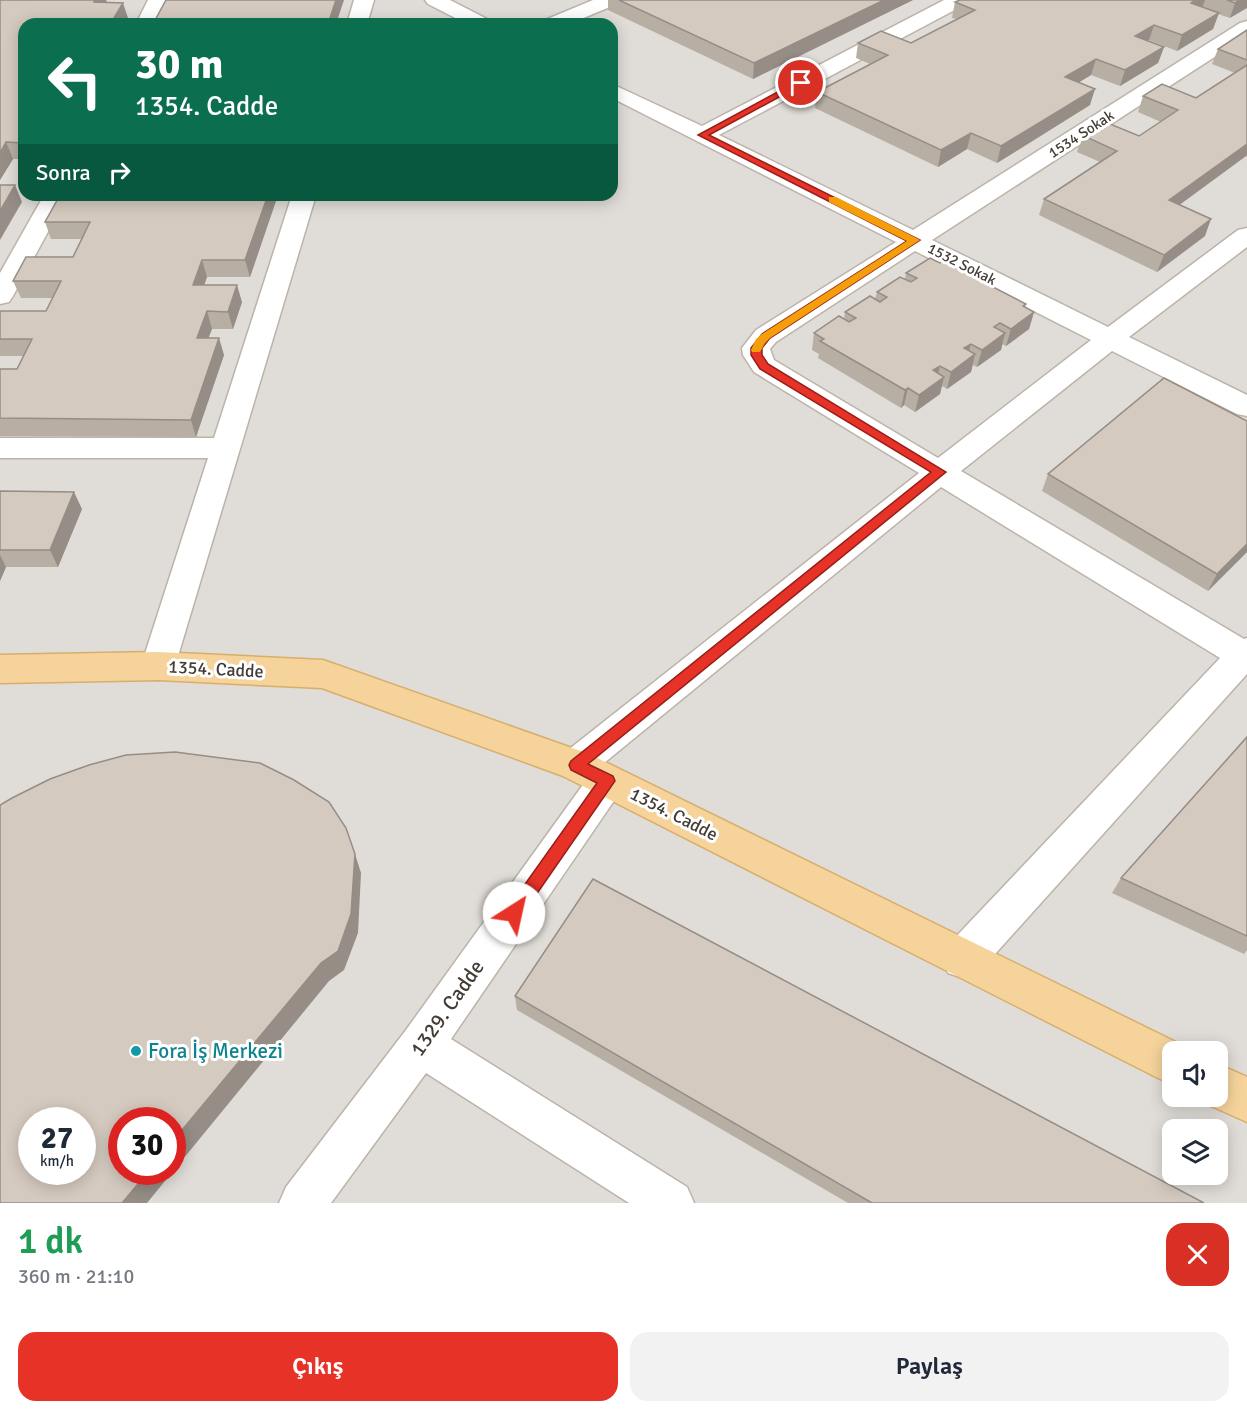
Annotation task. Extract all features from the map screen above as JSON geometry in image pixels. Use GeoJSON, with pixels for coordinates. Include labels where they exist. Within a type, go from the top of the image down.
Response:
{"type":"FeatureCollection","features":[{"type":"Feature","properties":{"kind":"main road","name":"1354. Cadde"},"geometry":{"type":"LineString","coordinates":[[0,669],[158,666],[323,674],[592,773],[1162,1058]]}},
{"type":"Feature","properties":{"kind":"main road"},"geometry":{"type":"LineString","coordinates":[[1228,1091],[1247,1100]]}},
{"type":"Feature","properties":{"kind":"street"},"geometry":{"type":"LineString","coordinates":[[149,18],[158,0]]}},
{"type":"Feature","properties":{"kind":"street"},"geometry":{"type":"LineString","coordinates":[[359,18],[364,0]]}},
{"type":"Feature","properties":{"kind":"street"},"geometry":{"type":"LineString","coordinates":[[435,0],[470,18]]}},
{"type":"Feature","properties":{"kind":"street"},"geometry":{"type":"LineString","coordinates":[[566,18],[610,0]]}},
{"type":"Feature","properties":{"kind":"street"},"geometry":{"type":"LineString","coordinates":[[702,135],[958,0]]}},
{"type":"Feature","properties":{"kind":"street","name":"1534 Sokak"},"geometry":{"type":"LineString","coordinates":[[939,472],[764,366],[757,355],[756,348],[766,336],[1247,27]]}},
{"type":"Feature","properties":{"kind":"street","name":"1532 Sokak"},"geometry":{"type":"LineString","coordinates":[[618,93],[1247,407]]}},
{"type":"Feature","properties":{"kind":"street"},"geometry":{"type":"LineString","coordinates":[[0,296],[53,201]]}},
{"type":"Feature","properties":{"kind":"street"},"geometry":{"type":"LineString","coordinates":[[158,666],[302,201]]}},
{"type":"Feature","properties":{"kind":"street","name":"1329. Cadde"},"geometry":{"type":"LineString","coordinates":[[302,1203],[421,1045],[592,773],[939,472],[1109,338],[1247,235]]}},
{"type":"Feature","properties":{"kind":"street"},"geometry":{"type":"LineString","coordinates":[[0,448],[225,448]]}},
{"type":"Feature","properties":{"kind":"street"},"geometry":{"type":"LineString","coordinates":[[939,472],[1245,653],[963,959]]}},
{"type":"Feature","properties":{"kind":"street"},"geometry":{"type":"LineString","coordinates":[[421,1045],[671,1203]]}},
{"type":"Feature","properties":{"kind":"shaded area"},"geometry":{"type":"Polygon","coordinates":[[[0,0],[1247,0],[1247,1203],[0,1203],[0,0]]]}},
{"type":"Feature","properties":{"kind":"building"},"geometry":{"type":"Polygon","coordinates":[[[0,0],[95,0],[94,2],[123,3],[114,18],[18,18],[18,143],[6,142],[0,153],[0,0]]]}},
{"type":"Feature","properties":{"kind":"building"},"geometry":{"type":"Polygon","coordinates":[[[166,0],[336,0],[330,18],[156,18],[166,0]]]}},
{"type":"Feature","properties":{"kind":"building"},"geometry":{"type":"Polygon","coordinates":[[[619,0],[884,0],[754,63],[619,0]]]}},
{"type":"Feature","properties":{"kind":"building"},"geometry":{"type":"Polygon","coordinates":[[[960,0],[1195,0],[1191,3],[1219,13],[1182,35],[1154,25],[1135,36],[1164,47],[1125,70],[1096,59],[1065,77],[1095,89],[1001,146],[971,133],[941,150],[817,92],[888,55],[858,43],[881,31],[911,43],[975,10],[955,2],[960,0]]]}},
{"type":"Feature","properties":{"kind":"building"},"geometry":{"type":"Polygon","coordinates":[[[1247,30],[1247,60],[1218,49],[1247,30]]]}},
{"type":"Feature","properties":{"kind":"building"},"geometry":{"type":"Polygon","coordinates":[[[1247,65],[1247,144],[1169,200],[1211,219],[1164,255],[1044,199],[1117,151],[1082,135],[1103,121],[1139,136],[1178,110],[1143,96],[1162,84],[1196,98],[1247,65]]]}},
{"type":"Feature","properties":{"kind":"building"},"geometry":{"type":"Polygon","coordinates":[[[0,185],[15,185],[0,211],[0,185]]]}},
{"type":"Feature","properties":{"kind":"building"},"geometry":{"type":"Polygon","coordinates":[[[57,201],[266,201],[245,260],[202,260],[193,285],[237,285],[228,312],[207,311],[197,338],[219,338],[191,420],[0,418],[0,369],[17,369],[32,339],[0,339],[0,311],[46,311],[61,281],[13,281],[26,257],[73,257],[90,222],[45,222],[57,201]]]}},
{"type":"Feature","properties":{"kind":"building"},"geometry":{"type":"Polygon","coordinates":[[[930,258],[940,263],[943,261],[1026,304],[1023,306],[1034,312],[1011,329],[1000,323],[994,327],[1005,333],[982,350],[971,344],[964,348],[975,354],[951,372],[940,366],[933,370],[944,377],[919,395],[908,388],[905,390],[820,341],[824,339],[814,333],[839,316],[849,322],[856,318],[845,312],[870,296],[880,302],[887,297],[877,292],[900,277],[911,282],[917,278],[906,273],[930,258]]]}},
{"type":"Feature","properties":{"kind":"building"},"geometry":{"type":"Polygon","coordinates":[[[1164,378],[1247,421],[1247,544],[1217,574],[1048,474],[1164,378]]]}},
{"type":"Feature","properties":{"kind":"building"},"geometry":{"type":"Polygon","coordinates":[[[0,491],[74,492],[50,550],[0,550],[0,491]]]}},
{"type":"Feature","properties":{"kind":"building"},"geometry":{"type":"Polygon","coordinates":[[[1247,737],[1247,936],[1121,878],[1247,737]]]}},
{"type":"Feature","properties":{"kind":"building","name":"Fora İş Merkezi"},"geometry":{"type":"Polygon","coordinates":[[[175,752],[260,763],[294,780],[329,802],[346,828],[355,854],[351,914],[338,951],[321,963],[186,1125],[186,1107],[108,1107],[108,1185],[137,1185],[122,1203],[0,1203],[0,805],[50,779],[126,755],[175,752]]]}},
{"type":"Feature","properties":{"kind":"building"},"geometry":{"type":"Polygon","coordinates":[[[593,879],[1162,1181],[1162,1185],[1170,1185],[1204,1203],[872,1203],[515,996],[593,879]]]}},
{"type":"Feature","properties":{"kind":"slow traffic"},"geometry":{"type":"LineString","coordinates":[[756,350],[760,341],[766,336],[915,240],[833,200]]}},
{"type":"Feature","properties":{"kind":"place","name":"Fora İş Merkezi"},"geometry":{"type":"Point","coordinates":[136,1051]}},
{"type":"Feature","properties":{"kind":"route"},"geometry":{"type":"LineString","coordinates":[[514,913],[607,781],[576,765],[939,472],[759,361],[756,348],[766,336],[915,240],[702,135],[801,83]]}}]}
